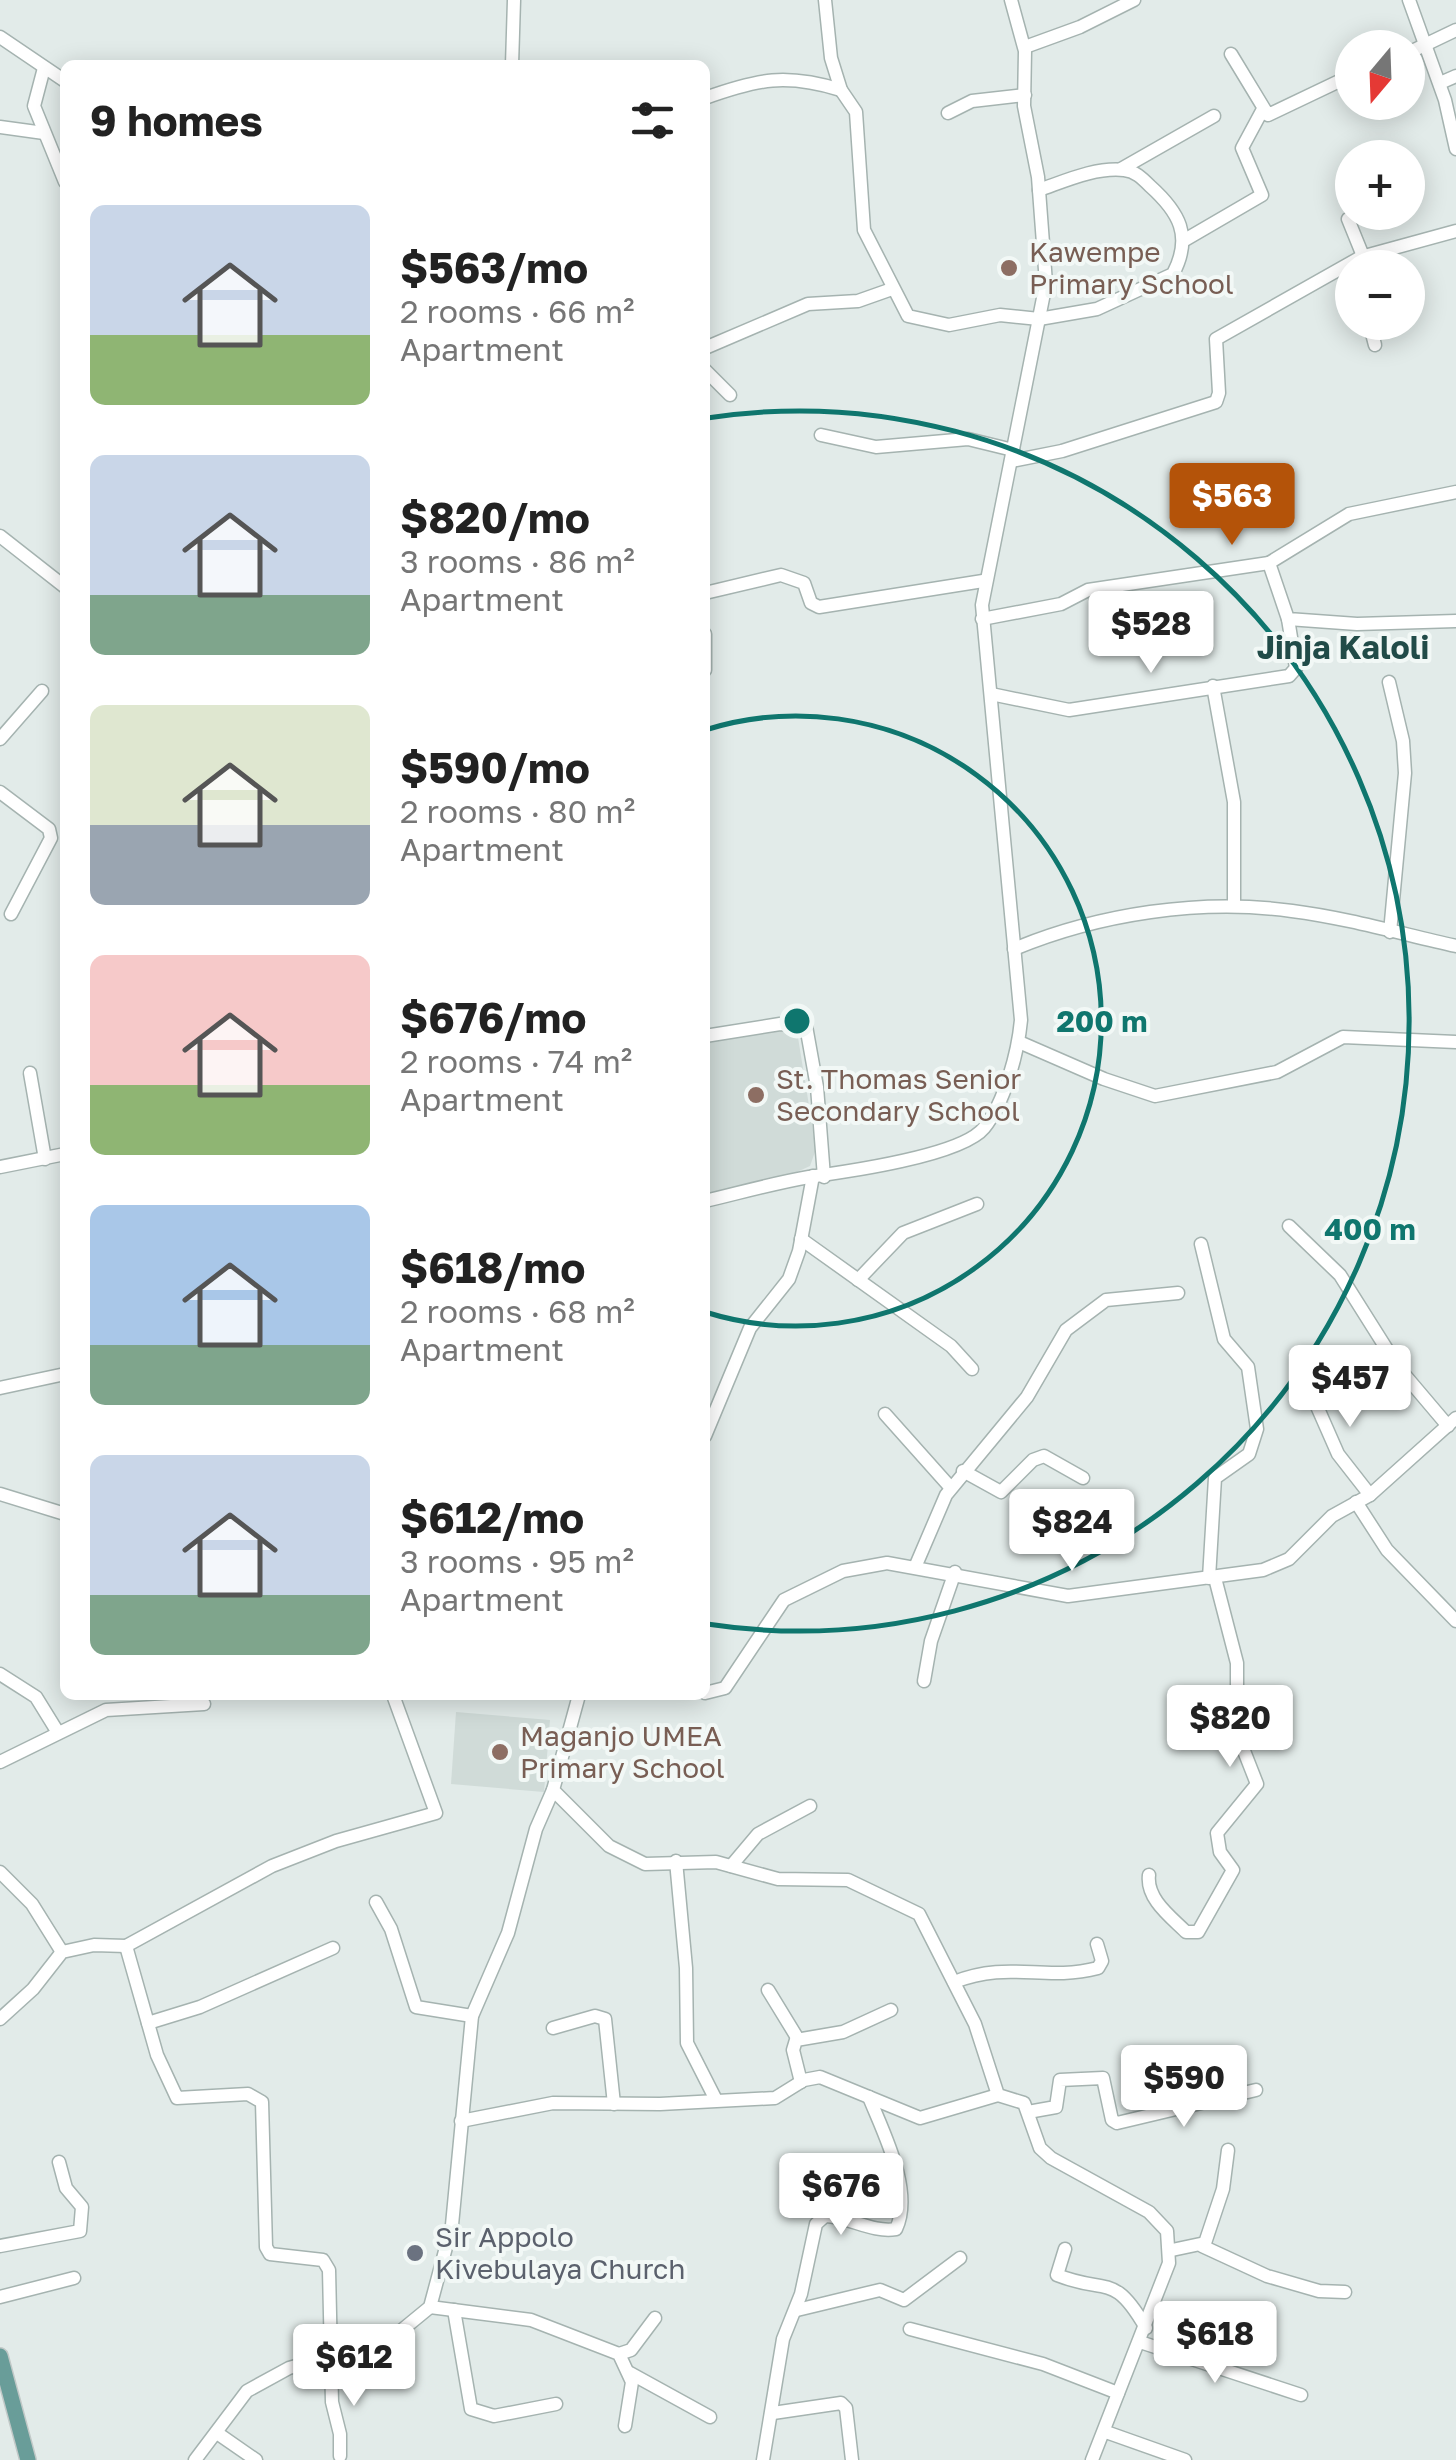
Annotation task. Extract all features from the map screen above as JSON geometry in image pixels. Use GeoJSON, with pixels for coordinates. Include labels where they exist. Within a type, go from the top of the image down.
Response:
{"type":"FeatureCollection","features":[{"type":"Feature","properties":{"kind":"main road"},"geometry":{"type":"LineString","coordinates":[[0,2356],[4,2394],[28,2460]]}},
{"type":"Feature","properties":{"kind":"street"},"geometry":{"type":"LineString","coordinates":[[512,60],[514,0]]}},
{"type":"Feature","properties":{"kind":"street"},"geometry":{"type":"LineString","coordinates":[[825,0],[832,58],[841,90],[856,112],[864,230],[901,308],[916,320],[950,325],[1000,315],[1039,319],[1097,309],[1148,289],[1173,274],[1184,228],[1174,208],[1140,176],[1121,170]]}},
{"type":"Feature","properties":{"kind":"street"},"geometry":{"type":"LineString","coordinates":[[710,1200],[878,1168],[978,1133],[991,1115],[1019,1042],[1014,949],[982,619],[984,581],[1046,283],[1039,190],[1024,95],[1025,47],[1010,0]]}},
{"type":"Feature","properties":{"kind":"street"},"geometry":{"type":"LineString","coordinates":[[1025,47],[1080,28],[1134,0]]}},
{"type":"Feature","properties":{"kind":"street"},"geometry":{"type":"LineString","coordinates":[[1413,2],[1455,143]]}},
{"type":"Feature","properties":{"kind":"street"},"geometry":{"type":"LineString","coordinates":[[1427,46],[1456,30]]}},
{"type":"Feature","properties":{"kind":"street"},"geometry":{"type":"LineString","coordinates":[[0,37],[60,78]]}},
{"type":"Feature","properties":{"kind":"street"},"geometry":{"type":"LineString","coordinates":[[1231,54],[1263,110],[1274,115],[1335,84]]}},
{"type":"Feature","properties":{"kind":"street"},"geometry":{"type":"LineString","coordinates":[[44,68],[34,106],[60,170]]}},
{"type":"Feature","properties":{"kind":"street"},"geometry":{"type":"LineString","coordinates":[[1440,83],[1456,76]]}},
{"type":"Feature","properties":{"kind":"street"},"geometry":{"type":"LineString","coordinates":[[710,96],[753,80],[769,79],[816,82],[841,90]]}},
{"type":"Feature","properties":{"kind":"street"},"geometry":{"type":"LineString","coordinates":[[948,113],[972,100],[1024,95]]}},
{"type":"Feature","properties":{"kind":"street"},"geometry":{"type":"LineString","coordinates":[[1183,241],[1262,194],[1242,148],[1263,110]]}},
{"type":"Feature","properties":{"kind":"street"},"geometry":{"type":"LineString","coordinates":[[1039,190],[1082,175],[1121,170],[1214,116]]}},
{"type":"Feature","properties":{"kind":"street"},"geometry":{"type":"LineString","coordinates":[[0,127],[44,132]]}},
{"type":"Feature","properties":{"kind":"street"},"geometry":{"type":"LineString","coordinates":[[1395,250],[1456,231]]}},
{"type":"Feature","properties":{"kind":"street"},"geometry":{"type":"LineString","coordinates":[[821,435],[876,447],[968,440],[1012,455],[1062,451],[1216,402],[1220,393],[1216,338],[1335,273]]}},
{"type":"Feature","properties":{"kind":"street"},"geometry":{"type":"LineString","coordinates":[[710,346],[808,304],[858,301],[892,290]]}},
{"type":"Feature","properties":{"kind":"street"},"geometry":{"type":"LineString","coordinates":[[1373,340],[1375,345]]}},
{"type":"Feature","properties":{"kind":"street"},"geometry":{"type":"LineString","coordinates":[[710,375],[730,395]]}},
{"type":"Feature","properties":{"kind":"street"},"geometry":{"type":"LineString","coordinates":[[982,619],[1060,604],[1088,590],[1269,563],[1349,514],[1456,492]]}},
{"type":"Feature","properties":{"kind":"street"},"geometry":{"type":"LineString","coordinates":[[0,536],[60,582]]}},
{"type":"Feature","properties":{"kind":"street"},"geometry":{"type":"LineString","coordinates":[[991,694],[1069,710],[1294,673],[1288,618],[1269,563]]}},
{"type":"Feature","properties":{"kind":"street"},"geometry":{"type":"LineString","coordinates":[[710,592],[788,575],[804,583],[810,603],[819,607],[984,581]]}},
{"type":"Feature","properties":{"kind":"street"},"geometry":{"type":"LineString","coordinates":[[1288,618],[1356,624],[1456,621]]}},
{"type":"Feature","properties":{"kind":"street"},"geometry":{"type":"LineString","coordinates":[[1390,682],[1403,741],[1404,773],[1390,932]]}},
{"type":"Feature","properties":{"kind":"street"},"geometry":{"type":"LineString","coordinates":[[1213,686],[1234,802],[1234,906]]}},
{"type":"Feature","properties":{"kind":"street"},"geometry":{"type":"LineString","coordinates":[[0,738],[42,691]]}},
{"type":"Feature","properties":{"kind":"street"},"geometry":{"type":"LineString","coordinates":[[0,792],[48,829],[51,838],[11,914]]}},
{"type":"Feature","properties":{"kind":"street"},"geometry":{"type":"LineString","coordinates":[[1014,949],[1052,933],[1097,924],[1234,906],[1293,911],[1456,946]]}},
{"type":"Feature","properties":{"kind":"street"},"geometry":{"type":"LineString","coordinates":[[710,1035],[780,1024],[806,1026],[818,1087],[818,1177],[789,1279],[750,1328],[710,1424]]}},
{"type":"Feature","properties":{"kind":"street"},"geometry":{"type":"LineString","coordinates":[[1019,1042],[1104,1079],[1155,1096],[1277,1072],[1338,1038],[1456,1042]]}},
{"type":"Feature","properties":{"kind":"street"},"geometry":{"type":"LineString","coordinates":[[30,1073],[45,1158]]}},
{"type":"Feature","properties":{"kind":"street"},"geometry":{"type":"LineString","coordinates":[[0,1166],[60,1155]]}},
{"type":"Feature","properties":{"kind":"street"},"geometry":{"type":"LineString","coordinates":[[858,1280],[903,1233],[978,1204]]}},
{"type":"Feature","properties":{"kind":"street"},"geometry":{"type":"LineString","coordinates":[[710,1692],[725,1688],[784,1600],[798,1590],[863,1566],[916,1565],[1068,1596],[1212,1578],[1283,1564],[1332,1516],[1370,1495],[1452,1422],[1398,1367],[1340,1275],[1289,1226]]}},
{"type":"Feature","properties":{"kind":"street"},"geometry":{"type":"LineString","coordinates":[[801,1238],[951,1346],[972,1370]]}},
{"type":"Feature","properties":{"kind":"street"},"geometry":{"type":"LineString","coordinates":[[1149,1875],[1148,1889],[1162,1909],[1186,1932],[1198,1932],[1233,1870],[1220,1852],[1218,1833],[1257,1784],[1238,1733],[1237,1663],[1212,1578],[1215,1478],[1248,1454],[1256,1429],[1248,1368],[1224,1339],[1201,1244]]}},
{"type":"Feature","properties":{"kind":"street"},"geometry":{"type":"LineString","coordinates":[[916,1565],[950,1488],[1027,1397],[1056,1340],[1106,1300],[1178,1293]]}},
{"type":"Feature","properties":{"kind":"street"},"geometry":{"type":"LineString","coordinates":[[0,1388],[60,1375]]}},
{"type":"Feature","properties":{"kind":"street"},"geometry":{"type":"LineString","coordinates":[[1305,1378],[1338,1454],[1370,1495]]}},
{"type":"Feature","properties":{"kind":"street"},"geometry":{"type":"LineString","coordinates":[[886,1414],[950,1488]]}},
{"type":"Feature","properties":{"kind":"street"},"geometry":{"type":"LineString","coordinates":[[963,1472],[1000,1492],[1033,1460],[1044,1456],[1083,1478]]}},
{"type":"Feature","properties":{"kind":"street"},"geometry":{"type":"LineString","coordinates":[[0,1494],[60,1512]]}},
{"type":"Feature","properties":{"kind":"street"},"geometry":{"type":"LineString","coordinates":[[1356,1502],[1387,1550],[1456,1620]]}},
{"type":"Feature","properties":{"kind":"street"},"geometry":{"type":"LineString","coordinates":[[924,1681],[931,1641],[955,1572]]}},
{"type":"Feature","properties":{"kind":"street"},"geometry":{"type":"LineString","coordinates":[[0,1674],[36,1698],[57,1731]]}},
{"type":"Feature","properties":{"kind":"street"},"geometry":{"type":"LineString","coordinates":[[0,2019],[33,1989],[62,1952],[94,1944],[126,1946],[272,1866],[336,1841],[436,1813],[395,1700]]}},
{"type":"Feature","properties":{"kind":"street"},"geometry":{"type":"LineString","coordinates":[[194,2460],[247,2391],[289,2368],[391,2339],[430,2308],[452,2224],[472,2016],[508,1933],[536,1830],[554,1790],[579,1700]]}},
{"type":"Feature","properties":{"kind":"street"},"geometry":{"type":"LineString","coordinates":[[0,1762],[106,1710],[204,1704]]}},
{"type":"Feature","properties":{"kind":"street"},"geometry":{"type":"LineString","coordinates":[[554,1790],[609,1846],[646,1864],[676,1861],[731,1866],[778,1878],[848,1880],[910,1909],[924,1920],[974,2024],[998,2095]]}},
{"type":"Feature","properties":{"kind":"street"},"geometry":{"type":"LineString","coordinates":[[731,1866],[758,1834],[810,1806]]}},
{"type":"Feature","properties":{"kind":"street"},"geometry":{"type":"LineString","coordinates":[[676,1861],[686,1968],[687,2043],[716,2100]]}},
{"type":"Feature","properties":{"kind":"street"},"geometry":{"type":"LineString","coordinates":[[0,1872],[32,1904],[62,1952]]}},
{"type":"Feature","properties":{"kind":"street"},"geometry":{"type":"LineString","coordinates":[[376,1902],[391,1929],[416,2007],[472,2016]]}},
{"type":"Feature","properties":{"kind":"street"},"geometry":{"type":"LineString","coordinates":[[954,1982],[999,1968],[1058,1974],[1098,1968],[1102,1961],[1096,1944]]}},
{"type":"Feature","properties":{"kind":"street"},"geometry":{"type":"LineString","coordinates":[[126,1946],[148,2023],[177,2098],[248,2094],[262,2102],[266,2247],[270,2254],[326,2262],[334,2357],[332,2402],[340,2434],[340,2456]]}},
{"type":"Feature","properties":{"kind":"street"},"geometry":{"type":"LineString","coordinates":[[148,2023],[200,2008],[333,1948]]}},
{"type":"Feature","properties":{"kind":"street"},"geometry":{"type":"LineString","coordinates":[[768,1990],[798,2039]]}},
{"type":"Feature","properties":{"kind":"street"},"geometry":{"type":"LineString","coordinates":[[798,2039],[843,2032],[891,2010]]}},
{"type":"Feature","properties":{"kind":"street"},"geometry":{"type":"LineString","coordinates":[[553,2028],[595,2016],[605,2019],[614,2104]]}},
{"type":"Feature","properties":{"kind":"street"},"geometry":{"type":"LineString","coordinates":[[798,2039],[793,2050],[801,2082]]}},
{"type":"Feature","properties":{"kind":"street"},"geometry":{"type":"LineString","coordinates":[[461,2121],[554,2103],[775,2098],[801,2082],[820,2077],[920,2118],[998,2095],[1020,2100],[1040,2148],[1050,2158],[1148,2212],[1168,2231],[1172,2250],[1143,2335],[1092,2460]]}},
{"type":"Feature","properties":{"kind":"street"},"geometry":{"type":"LineString","coordinates":[[1028,2112],[1056,2107],[1060,2080],[1103,2078],[1112,2120],[1117,2124],[1256,2090]]}},
{"type":"Feature","properties":{"kind":"street"},"geometry":{"type":"LineString","coordinates":[[763,2460],[783,2339],[797,2310],[816,2224],[825,2216],[845,2216],[883,2232],[896,2229],[902,2218],[896,2170],[869,2096]]}},
{"type":"Feature","properties":{"kind":"street"},"geometry":{"type":"LineString","coordinates":[[1202,2246],[1219,2204],[1228,2150]]}},
{"type":"Feature","properties":{"kind":"street"},"geometry":{"type":"LineString","coordinates":[[0,2246],[80,2231],[82,2207],[66,2188],[58,2162]]}},
{"type":"Feature","properties":{"kind":"street"},"geometry":{"type":"LineString","coordinates":[[1172,2250],[1202,2246],[1267,2276],[1320,2290],[1345,2292]]}},
{"type":"Feature","properties":{"kind":"street"},"geometry":{"type":"LineString","coordinates":[[1065,2249],[1056,2269],[1059,2277],[1116,2289],[1132,2303],[1143,2335]]}},
{"type":"Feature","properties":{"kind":"street"},"geometry":{"type":"LineString","coordinates":[[797,2310],[844,2302],[880,2290],[904,2300],[960,2258]]}},
{"type":"Feature","properties":{"kind":"street"},"geometry":{"type":"LineString","coordinates":[[0,2297],[74,2278]]}},
{"type":"Feature","properties":{"kind":"street"},"geometry":{"type":"LineString","coordinates":[[430,2308],[531,2320],[618,2354],[630,2373],[632,2390],[625,2426]]}},
{"type":"Feature","properties":{"kind":"street"},"geometry":{"type":"LineString","coordinates":[[454,2310],[471,2408],[494,2416],[556,2404]]}},
{"type":"Feature","properties":{"kind":"street"},"geometry":{"type":"LineString","coordinates":[[618,2354],[631,2350],[655,2318]]}},
{"type":"Feature","properties":{"kind":"street"},"geometry":{"type":"LineString","coordinates":[[910,2329],[1043,2364],[1118,2394]]}},
{"type":"Feature","properties":{"kind":"street"},"geometry":{"type":"LineString","coordinates":[[1143,2335],[1301,2395]]}},
{"type":"Feature","properties":{"kind":"street"},"geometry":{"type":"LineString","coordinates":[[630,2373],[710,2417]]}},
{"type":"Feature","properties":{"kind":"street"},"geometry":{"type":"LineString","coordinates":[[772,2413],[841,2402],[846,2408],[852,2460]]}},
{"type":"Feature","properties":{"kind":"street"},"geometry":{"type":"LineString","coordinates":[[1106,2432],[1185,2460]]}},
{"type":"Feature","properties":{"kind":"street"},"geometry":{"type":"LineString","coordinates":[[217,2433],[256,2460]]}},
{"type":"Feature","properties":{"kind":"shaded area","name":"St. Thomas Senior Secondary School"},"geometry":{"type":"Polygon","coordinates":[[[796,1025],[816,1149],[810,1166],[786,1177],[710,1195],[710,1041],[796,1025]]]}},
{"type":"Feature","properties":{"kind":"shaded area","name":"Maganjo UMEA Primary School"},"geometry":{"type":"Polygon","coordinates":[[[456,1712],[550,1720],[544,1792],[451,1784],[456,1712]]]}},
{"type":"Feature","properties":{"kind":"place","name":"Kawempe Primary School"},"geometry":{"type":"Point","coordinates":[1009,268]}},
{"type":"Feature","properties":{"kind":"place","name":"St. Thomas Senior Secondary School"},"geometry":{"type":"Point","coordinates":[756,1095]}},
{"type":"Feature","properties":{"kind":"place","name":"Maganjo UMEA Primary School"},"geometry":{"type":"Point","coordinates":[500,1752]}},
{"type":"Feature","properties":{"kind":"place","name":"Sir Appolo Kivebulaya Church"},"geometry":{"type":"Point","coordinates":[415,2253]}},
{"type":"Feature","properties":{"kind":"district","name":"Jinja Kaloli"},"geometry":{"type":"Point","coordinates":[1343,648]}}]}
